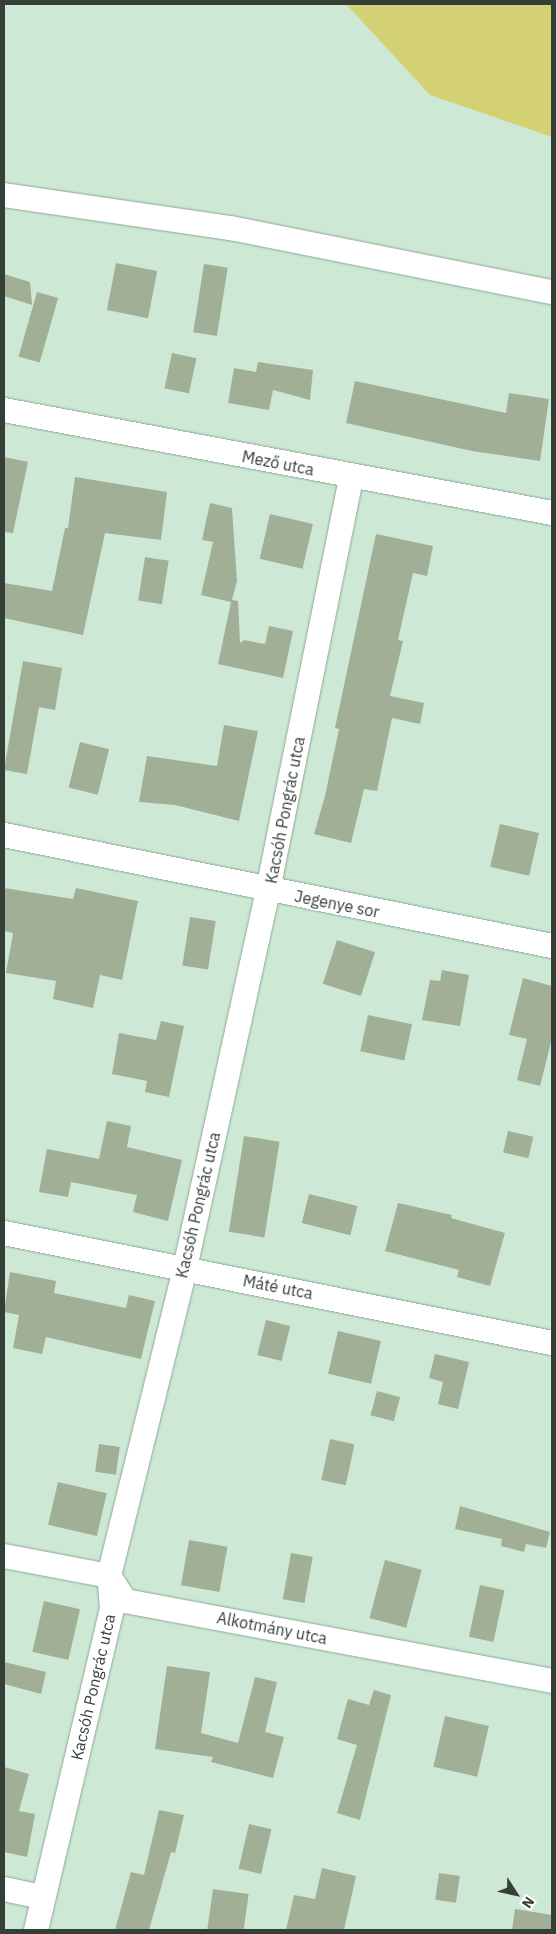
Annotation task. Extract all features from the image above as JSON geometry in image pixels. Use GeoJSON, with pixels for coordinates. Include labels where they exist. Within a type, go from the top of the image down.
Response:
{"type":"FeatureCollection","features":[{"type":"Feature","properties":{"kind":"street"},"geometry":{"type":"LineString","coordinates":[[4,195],[231,228],[552,292]]}},
{"type":"Feature","properties":{"kind":"street","name":"Mező utca"},"geometry":{"type":"LineString","coordinates":[[4,410],[351,477],[552,513]]}},
{"type":"Feature","properties":{"kind":"street","name":"Kacsóh Pongrác utca"},"geometry":{"type":"LineString","coordinates":[[36,1930],[112,1608],[109,1576],[184,1268],[268,890],[351,477]]}},
{"type":"Feature","properties":{"kind":"street","name":"Jegenye sor"},"geometry":{"type":"LineString","coordinates":[[4,835],[552,946]]}},
{"type":"Feature","properties":{"kind":"street","name":"Máté utca"},"geometry":{"type":"LineString","coordinates":[[4,1233],[552,1343]]}},
{"type":"Feature","properties":{"kind":"street"},"geometry":{"type":"LineString","coordinates":[[4,1556],[109,1576]]}},
{"type":"Feature","properties":{"kind":"street","name":"Alkotmány utca"},"geometry":{"type":"LineString","coordinates":[[109,1576],[125,1601],[552,1681]]}},
{"type":"Feature","properties":{"kind":"street"},"geometry":{"type":"LineString","coordinates":[[4,1890],[43,1897]]}},
{"type":"Feature","properties":{"kind":"shaded area"},"geometry":{"type":"Polygon","coordinates":[[[346,4],[552,4],[552,137],[430,95],[346,4]]]}},
{"type":"Feature","properties":{"kind":"building"},"geometry":{"type":"Polygon","coordinates":[[[116,263],[157,271],[148,318],[107,310],[116,263]]]}},
{"type":"Feature","properties":{"kind":"building"},"geometry":{"type":"Polygon","coordinates":[[[204,264],[228,268],[217,336],[193,332],[204,264]]]}},
{"type":"Feature","properties":{"kind":"building"},"geometry":{"type":"Polygon","coordinates":[[[4,274],[30,282],[32,305],[4,296],[4,274]]]}},
{"type":"Feature","properties":{"kind":"building"},"geometry":{"type":"Polygon","coordinates":[[[37,292],[58,298],[40,362],[19,356],[37,292]]]}},
{"type":"Feature","properties":{"kind":"building"},"geometry":{"type":"Polygon","coordinates":[[[172,353],[196,358],[189,393],[165,388],[172,353]]]}},
{"type":"Feature","properties":{"kind":"building"},"geometry":{"type":"Polygon","coordinates":[[[258,362],[313,370],[310,400],[273,390],[269,410],[228,403],[234,368],[256,372],[258,362]]]}},
{"type":"Feature","properties":{"kind":"building"},"geometry":{"type":"Polygon","coordinates":[[[355,381],[506,413],[509,393],[549,399],[540,461],[472,451],[346,423],[355,381]]]}},
{"type":"Feature","properties":{"kind":"building"},"geometry":{"type":"Polygon","coordinates":[[[4,457],[28,462],[13,533],[4,532],[4,457]]]}},
{"type":"Feature","properties":{"kind":"building"},"geometry":{"type":"Polygon","coordinates":[[[75,477],[167,492],[161,540],[105,533],[83,635],[4,618],[4,583],[52,591],[65,528],[68,528],[75,477]]]}},
{"type":"Feature","properties":{"kind":"building"},"geometry":{"type":"Polygon","coordinates":[[[210,503],[232,508],[237,581],[232,600],[238,601],[240,643],[244,640],[265,644],[269,626],[293,631],[283,678],[218,664],[231,602],[201,595],[213,542],[202,540],[210,503]]]}},
{"type":"Feature","properties":{"kind":"building"},"geometry":{"type":"Polygon","coordinates":[[[270,514],[313,524],[303,569],[260,559],[270,514]]]}},
{"type":"Feature","properties":{"kind":"building"},"geometry":{"type":"Polygon","coordinates":[[[376,534],[433,546],[427,576],[413,573],[398,640],[403,641],[390,696],[424,703],[420,724],[392,718],[377,791],[364,789],[351,843],[314,834],[325,796],[339,729],[335,728],[376,534]]]}},
{"type":"Feature","properties":{"kind":"building"},"geometry":{"type":"Polygon","coordinates":[[[145,557],[169,561],[162,604],[138,600],[145,557]]]}},
{"type":"Feature","properties":{"kind":"building"},"geometry":{"type":"Polygon","coordinates":[[[23,661],[62,668],[55,710],[39,707],[27,774],[4,770],[23,661]]]}},
{"type":"Feature","properties":{"kind":"building"},"geometry":{"type":"Polygon","coordinates":[[[224,725],[258,731],[239,821],[175,805],[139,802],[147,756],[217,766],[224,725]]]}},
{"type":"Feature","properties":{"kind":"building"},"geometry":{"type":"Polygon","coordinates":[[[80,742],[109,749],[98,795],[69,788],[80,742]]]}},
{"type":"Feature","properties":{"kind":"building"},"geometry":{"type":"Polygon","coordinates":[[[500,824],[539,833],[529,876],[490,867],[500,824]]]}},
{"type":"Feature","properties":{"kind":"building"},"geometry":{"type":"Polygon","coordinates":[[[4,888],[73,899],[76,888],[138,901],[122,980],[100,975],[93,1008],[53,999],[56,981],[6,973],[13,933],[4,931],[4,888]]]}},
{"type":"Feature","properties":{"kind":"building"},"geometry":{"type":"Polygon","coordinates":[[[190,917],[216,921],[208,969],[182,965],[190,917]]]}},
{"type":"Feature","properties":{"kind":"building"},"geometry":{"type":"Polygon","coordinates":[[[337,940],[375,952],[361,996],[323,984],[337,940]]]}},
{"type":"Feature","properties":{"kind":"building"},"geometry":{"type":"Polygon","coordinates":[[[442,970],[469,975],[460,1026],[422,1020],[430,980],[440,981],[442,970]]]}},
{"type":"Feature","properties":{"kind":"building"},"geometry":{"type":"Polygon","coordinates":[[[523,978],[552,986],[552,1038],[540,1086],[517,1080],[527,1039],[509,1035],[523,978]]]}},
{"type":"Feature","properties":{"kind":"building"},"geometry":{"type":"Polygon","coordinates":[[[368,1015],[412,1024],[404,1061],[360,1051],[368,1015]]]}},
{"type":"Feature","properties":{"kind":"building"},"geometry":{"type":"Polygon","coordinates":[[[161,1021],[184,1026],[169,1097],[145,1092],[147,1081],[112,1074],[119,1033],[156,1040],[161,1021]]]}},
{"type":"Feature","properties":{"kind":"building"},"geometry":{"type":"Polygon","coordinates":[[[107,1121],[131,1126],[127,1147],[182,1160],[168,1221],[133,1212],[137,1195],[71,1182],[68,1197],[39,1192],[47,1149],[99,1159],[107,1121]]]}},
{"type":"Feature","properties":{"kind":"building"},"geometry":{"type":"Polygon","coordinates":[[[508,1131],[533,1137],[528,1158],[503,1152],[508,1131]]]}},
{"type":"Feature","properties":{"kind":"building"},"geometry":{"type":"Polygon","coordinates":[[[244,1136],[280,1142],[264,1237],[229,1232],[244,1136]]]}},
{"type":"Feature","properties":{"kind":"building"},"geometry":{"type":"Polygon","coordinates":[[[309,1194],[358,1206],[350,1235],[302,1223],[309,1194]]]}},
{"type":"Feature","properties":{"kind":"building"},"geometry":{"type":"Polygon","coordinates":[[[398,1203],[452,1215],[451,1218],[505,1233],[490,1286],[457,1277],[459,1270],[385,1251],[398,1203]]]}},
{"type":"Feature","properties":{"kind":"building"},"geometry":{"type":"Polygon","coordinates":[[[10,1272],[56,1281],[54,1293],[126,1308],[129,1295],[155,1301],[141,1359],[46,1337],[42,1354],[13,1348],[19,1315],[4,1312],[10,1272]]]}},
{"type":"Feature","properties":{"kind":"building"},"geometry":{"type":"Polygon","coordinates":[[[266,1320],[290,1326],[282,1361],[257,1355],[266,1320]]]}},
{"type":"Feature","properties":{"kind":"building"},"geometry":{"type":"Polygon","coordinates":[[[338,1331],[381,1341],[371,1384],[328,1374],[338,1331]]]}},
{"type":"Feature","properties":{"kind":"building"},"geometry":{"type":"Polygon","coordinates":[[[435,1354],[469,1362],[458,1409],[438,1404],[443,1382],[429,1378],[435,1354]]]}},
{"type":"Feature","properties":{"kind":"building"},"geometry":{"type":"Polygon","coordinates":[[[377,1391],[400,1397],[394,1421],[371,1415],[377,1391]]]}},
{"type":"Feature","properties":{"kind":"building"},"geometry":{"type":"Polygon","coordinates":[[[330,1439],[354,1444],[346,1485],[321,1480],[330,1439]]]}},
{"type":"Feature","properties":{"kind":"building"},"geometry":{"type":"Polygon","coordinates":[[[99,1444],[120,1447],[116,1475],[95,1472],[99,1444]]]}},
{"type":"Feature","properties":{"kind":"building"},"geometry":{"type":"Polygon","coordinates":[[[58,1482],[107,1493],[97,1536],[48,1525],[58,1482]]]}},
{"type":"Feature","properties":{"kind":"building"},"geometry":{"type":"Polygon","coordinates":[[[460,1506],[550,1532],[546,1548],[526,1544],[524,1552],[501,1546],[502,1539],[455,1529],[460,1506]]]}},
{"type":"Feature","properties":{"kind":"building"},"geometry":{"type":"Polygon","coordinates":[[[189,1540],[227,1547],[219,1592],[181,1585],[189,1540]]]}},
{"type":"Feature","properties":{"kind":"building"},"geometry":{"type":"Polygon","coordinates":[[[291,1553],[313,1557],[305,1603],[283,1599],[291,1553]]]}},
{"type":"Feature","properties":{"kind":"building"},"geometry":{"type":"Polygon","coordinates":[[[385,1560],[422,1570],[406,1628],[369,1618],[385,1560]]]}},
{"type":"Feature","properties":{"kind":"building"},"geometry":{"type":"Polygon","coordinates":[[[480,1585],[504,1590],[493,1642],[469,1637],[480,1585]]]}},
{"type":"Feature","properties":{"kind":"building"},"geometry":{"type":"Polygon","coordinates":[[[44,1601],[80,1609],[68,1660],[32,1652],[44,1601]]]}},
{"type":"Feature","properties":{"kind":"building"},"geometry":{"type":"Polygon","coordinates":[[[4,1662],[46,1672],[41,1694],[4,1684],[4,1662]]]}},
{"type":"Feature","properties":{"kind":"building"},"geometry":{"type":"Polygon","coordinates":[[[167,1666],[210,1672],[201,1733],[238,1743],[255,1677],[277,1682],[265,1732],[284,1737],[273,1778],[211,1762],[213,1757],[155,1749],[167,1666]]]}},
{"type":"Feature","properties":{"kind":"building"},"geometry":{"type":"Polygon","coordinates":[[[374,1690],[391,1695],[360,1820],[337,1813],[357,1745],[337,1739],[348,1699],[369,1705],[374,1690]]]}},
{"type":"Feature","properties":{"kind":"building"},"geometry":{"type":"Polygon","coordinates":[[[445,1716],[489,1726],[477,1777],[433,1767],[445,1716]]]}},
{"type":"Feature","properties":{"kind":"building"},"geometry":{"type":"Polygon","coordinates":[[[4,1767],[29,1774],[19,1811],[35,1814],[27,1857],[4,1852],[4,1767]]]}},
{"type":"Feature","properties":{"kind":"building"},"geometry":{"type":"Polygon","coordinates":[[[159,1810],[184,1815],[175,1853],[171,1852],[149,1930],[115,1930],[131,1872],[144,1875],[159,1810]]]}},
{"type":"Feature","properties":{"kind":"building"},"geometry":{"type":"Polygon","coordinates":[[[249,1824],[271,1829],[261,1874],[239,1869],[249,1824]]]}},
{"type":"Feature","properties":{"kind":"building"},"geometry":{"type":"Polygon","coordinates":[[[322,1868],[356,1876],[344,1930],[286,1930],[294,1895],[315,1899],[322,1868]]]}},
{"type":"Feature","properties":{"kind":"building"},"geometry":{"type":"Polygon","coordinates":[[[439,1873],[460,1876],[456,1903],[435,1900],[439,1873]]]}},
{"type":"Feature","properties":{"kind":"building"},"geometry":{"type":"Polygon","coordinates":[[[213,1889],[249,1894],[244,1930],[207,1930],[213,1889]]]}},
{"type":"Feature","properties":{"kind":"building"},"geometry":{"type":"Polygon","coordinates":[[[515,1909],[552,1915],[552,1930],[512,1930],[515,1909]]]}}]}
